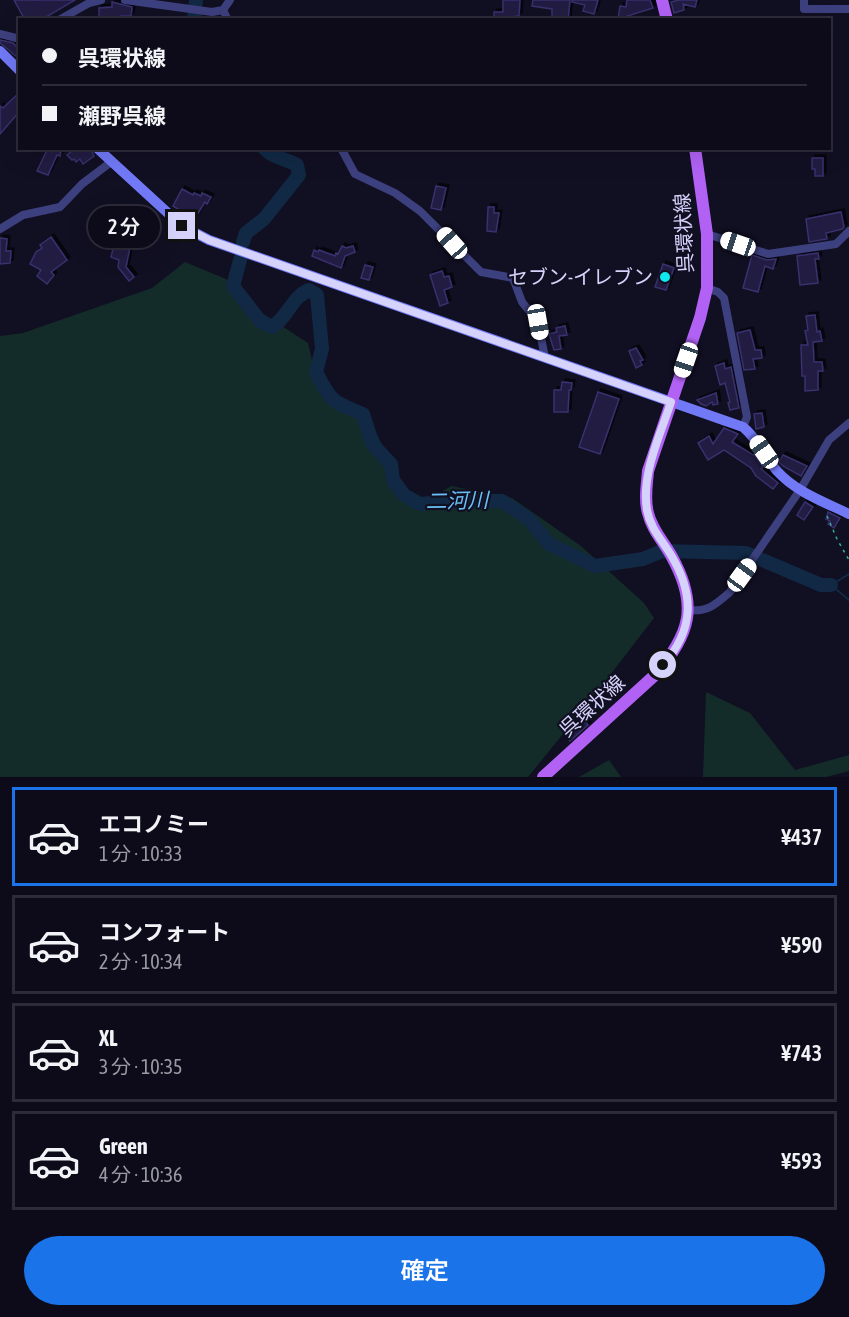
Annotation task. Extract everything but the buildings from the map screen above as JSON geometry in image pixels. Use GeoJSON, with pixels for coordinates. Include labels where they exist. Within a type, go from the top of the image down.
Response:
{"type":"FeatureCollection","features":[{"type":"Feature","properties":{"kind":"main road"},"geometry":{"type":"LineString","coordinates":[[662,0],[666,18]]}},
{"type":"Feature","properties":{"kind":"main road"},"geometry":{"type":"LineString","coordinates":[[0,51],[18,68]]}},
{"type":"Feature","properties":{"kind":"main road"},"geometry":{"type":"LineString","coordinates":[[99,150],[182,226],[209,240],[743,427],[751,433],[777,471],[791,484],[849,514]]}},
{"type":"Feature","properties":{"kind":"main road","name":"呉環状線"},"geometry":{"type":"LineString","coordinates":[[543,777],[655,675],[671,656],[687,626],[688,610],[684,583],[672,556],[653,529],[647,512],[646,493],[648,471],[700,318],[706,288],[707,234],[696,150]]}},
{"type":"Feature","properties":{"kind":"street"},"geometry":{"type":"LineString","coordinates":[[63,18],[98,0]]}},
{"type":"Feature","properties":{"kind":"street"},"geometry":{"type":"LineString","coordinates":[[125,0],[212,12],[223,10],[230,0]]}},
{"type":"Feature","properties":{"kind":"street"},"geometry":{"type":"LineString","coordinates":[[804,0],[804,9],[849,9]]}},
{"type":"Feature","properties":{"kind":"street"},"geometry":{"type":"LineString","coordinates":[[223,10],[227,18]]}},
{"type":"Feature","properties":{"kind":"street"},"geometry":{"type":"LineString","coordinates":[[0,34],[18,38]]}},
{"type":"Feature","properties":{"kind":"street"},"geometry":{"type":"LineString","coordinates":[[342,150],[354,174],[395,193],[420,211],[481,272],[513,278],[522,302],[538,322],[545,358]]}},
{"type":"Feature","properties":{"kind":"street"},"geometry":{"type":"LineString","coordinates":[[0,229],[23,215],[60,207],[82,184],[111,162]]}},
{"type":"Feature","properties":{"kind":"street"},"geometry":{"type":"LineString","coordinates":[[707,234],[768,254],[836,244],[849,231]]}},
{"type":"Feature","properties":{"kind":"street"},"geometry":{"type":"LineString","coordinates":[[706,288],[718,292],[724,298],[747,417],[743,427]]}},
{"type":"Feature","properties":{"kind":"street"},"geometry":{"type":"LineString","coordinates":[[688,610],[702,611],[718,603],[730,592],[800,490],[829,440],[849,423]]}},
{"type":"Feature","properties":{"kind":"path"},"geometry":{"type":"LineString","coordinates":[[822,501],[837,539],[849,560]]}},
{"type":"Feature","properties":{"kind":"green space"},"geometry":{"type":"Polygon","coordinates":[[[185,262],[226,279],[242,300],[308,343],[318,386],[365,411],[393,466],[398,486],[424,503],[451,486],[512,498],[581,546],[644,603],[654,618],[528,777],[0,777],[0,336],[23,333],[152,288],[185,262]]]}},
{"type":"Feature","properties":{"kind":"green space"},"geometry":{"type":"Polygon","coordinates":[[[706,692],[750,713],[795,770],[849,755],[849,771],[826,777],[703,777],[706,692]]]}},
{"type":"Feature","properties":{"kind":"green space"},"geometry":{"type":"Polygon","coordinates":[[[609,760],[621,777],[579,777],[609,760]]]}},
{"type":"Feature","properties":{"kind":"waterway","name":"二河川"},"geometry":{"type":"LineString","coordinates":[[194,18],[196,0]]}},
{"type":"Feature","properties":{"kind":"waterway","name":"二河川"},"geometry":{"type":"LineString","coordinates":[[243,242],[246,233],[264,219],[299,175],[297,165],[267,150]]}},
{"type":"Feature","properties":{"kind":"waterway","name":"二河川"},"geometry":{"type":"LineString","coordinates":[[240,260],[233,286],[260,321],[272,327],[303,293],[309,290],[317,295],[322,349],[316,372],[325,390],[334,400],[363,414],[373,445],[391,464],[393,480],[404,495],[420,504],[502,501],[529,519],[549,544],[595,566],[643,559],[662,551],[746,553],[821,585],[831,585]]}},
{"type":"Feature","properties":{"kind":"waterway","name":"二河川"},"geometry":{"type":"LineString","coordinates":[[849,574],[831,585],[849,600]]}},
{"type":"Feature","properties":{"kind":"place","name":"セブン-イレブン"},"geometry":{"type":"Point","coordinates":[665,277]}},
{"type":"Feature","properties":{"kind":"route"},"geometry":{"type":"LineString","coordinates":[[182,226],[209,240],[671,402],[648,471],[647,512],[653,529],[672,556],[684,583],[688,610],[687,626],[671,656],[663,665]]}}]}
